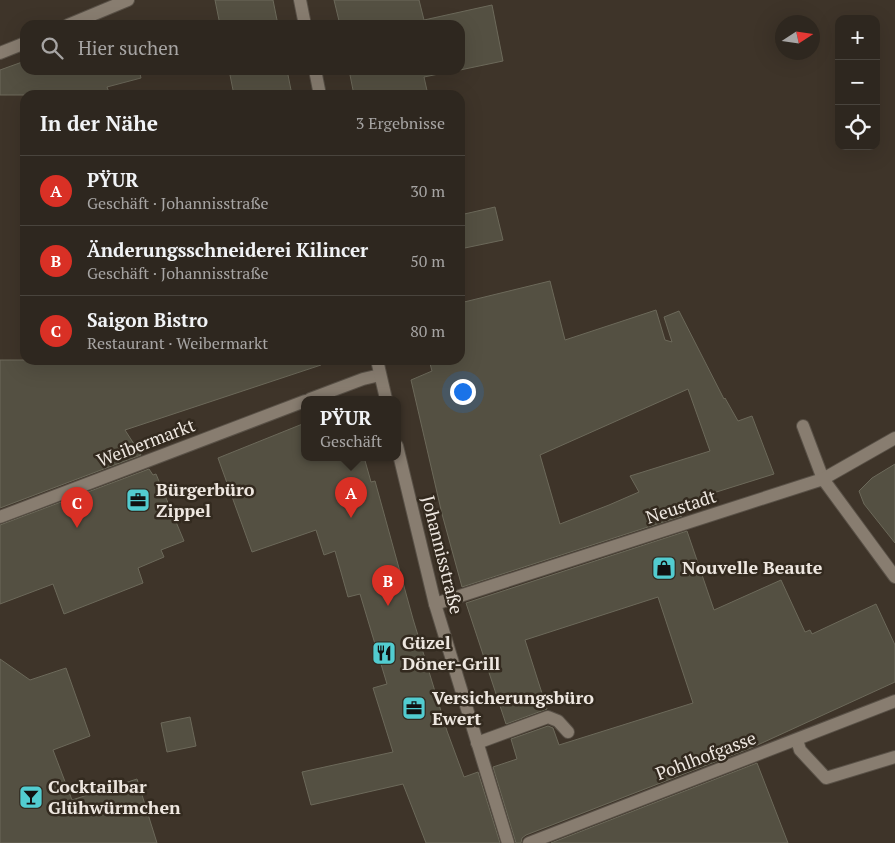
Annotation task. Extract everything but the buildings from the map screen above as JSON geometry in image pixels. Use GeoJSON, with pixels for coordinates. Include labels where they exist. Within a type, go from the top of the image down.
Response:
{"type":"FeatureCollection","features":[{"type":"Feature","properties":{"kind":"street"},"geometry":{"type":"LineString","coordinates":[[80,20],[128,0]]}},
{"type":"Feature","properties":{"kind":"street"},"geometry":{"type":"LineString","coordinates":[[300,0],[305,20]]}},
{"type":"Feature","properties":{"kind":"street"},"geometry":{"type":"LineString","coordinates":[[0,52],[20,45]]}},
{"type":"Feature","properties":{"kind":"street"},"geometry":{"type":"LineString","coordinates":[[316,75],[319,90]]}},
{"type":"Feature","properties":{"kind":"street"},"geometry":{"type":"LineString","coordinates":[[378,365],[385,396]]}},
{"type":"Feature","properties":{"kind":"street"},"geometry":{"type":"LineString","coordinates":[[318,396],[363,379],[380,375]]}},
{"type":"Feature","properties":{"kind":"street","name":"Weibermarkt"},"geometry":{"type":"LineString","coordinates":[[0,517],[301,403]]}},
{"type":"Feature","properties":{"kind":"street"},"geometry":{"type":"LineString","coordinates":[[803,426],[823,479],[895,577]]}},
{"type":"Feature","properties":{"kind":"street","name":"Neustadt"},"geometry":{"type":"LineString","coordinates":[[435,604],[823,479],[895,438]]}},
{"type":"Feature","properties":{"kind":"street","name":"Johannisstraße"},"geometry":{"type":"LineString","coordinates":[[401,461],[435,604],[508,843]]}},
{"type":"Feature","properties":{"kind":"street","name":"Pohlhofgasse"},"geometry":{"type":"LineString","coordinates":[[529,843],[895,701]]}},
{"type":"Feature","properties":{"kind":"street"},"geometry":{"type":"LineString","coordinates":[[477,743],[548,718],[558,722],[568,732]]}},
{"type":"Feature","properties":{"kind":"street"},"geometry":{"type":"LineString","coordinates":[[797,740],[800,750],[826,778],[895,757]]}},
{"type":"Feature","properties":{"kind":"place","name":"Bürgerbüro Zippel"},"geometry":{"type":"Point","coordinates":[138,500]}},
{"type":"Feature","properties":{"kind":"place","name":"PŸUR"},"geometry":{"type":"Point","coordinates":[351,518]}},
{"type":"Feature","properties":{"kind":"place","name":"Saigon Bistro"},"geometry":{"type":"Point","coordinates":[77,528]}},
{"type":"Feature","properties":{"kind":"place","name":"Nouvelle Beaute"},"geometry":{"type":"Point","coordinates":[664,568]}},
{"type":"Feature","properties":{"kind":"place","name":"Änderungsschneiderei Kilincer"},"geometry":{"type":"Point","coordinates":[388,606]}},
{"type":"Feature","properties":{"kind":"place","name":"Güzel Döner-Grill"},"geometry":{"type":"Point","coordinates":[384,653]}},
{"type":"Feature","properties":{"kind":"place","name":"Versicherungsbüro Ewert"},"geometry":{"type":"Point","coordinates":[414,708]}},
{"type":"Feature","properties":{"kind":"place","name":"Cocktailbar Glühwürmchen"},"geometry":{"type":"Point","coordinates":[31,797]}}]}
